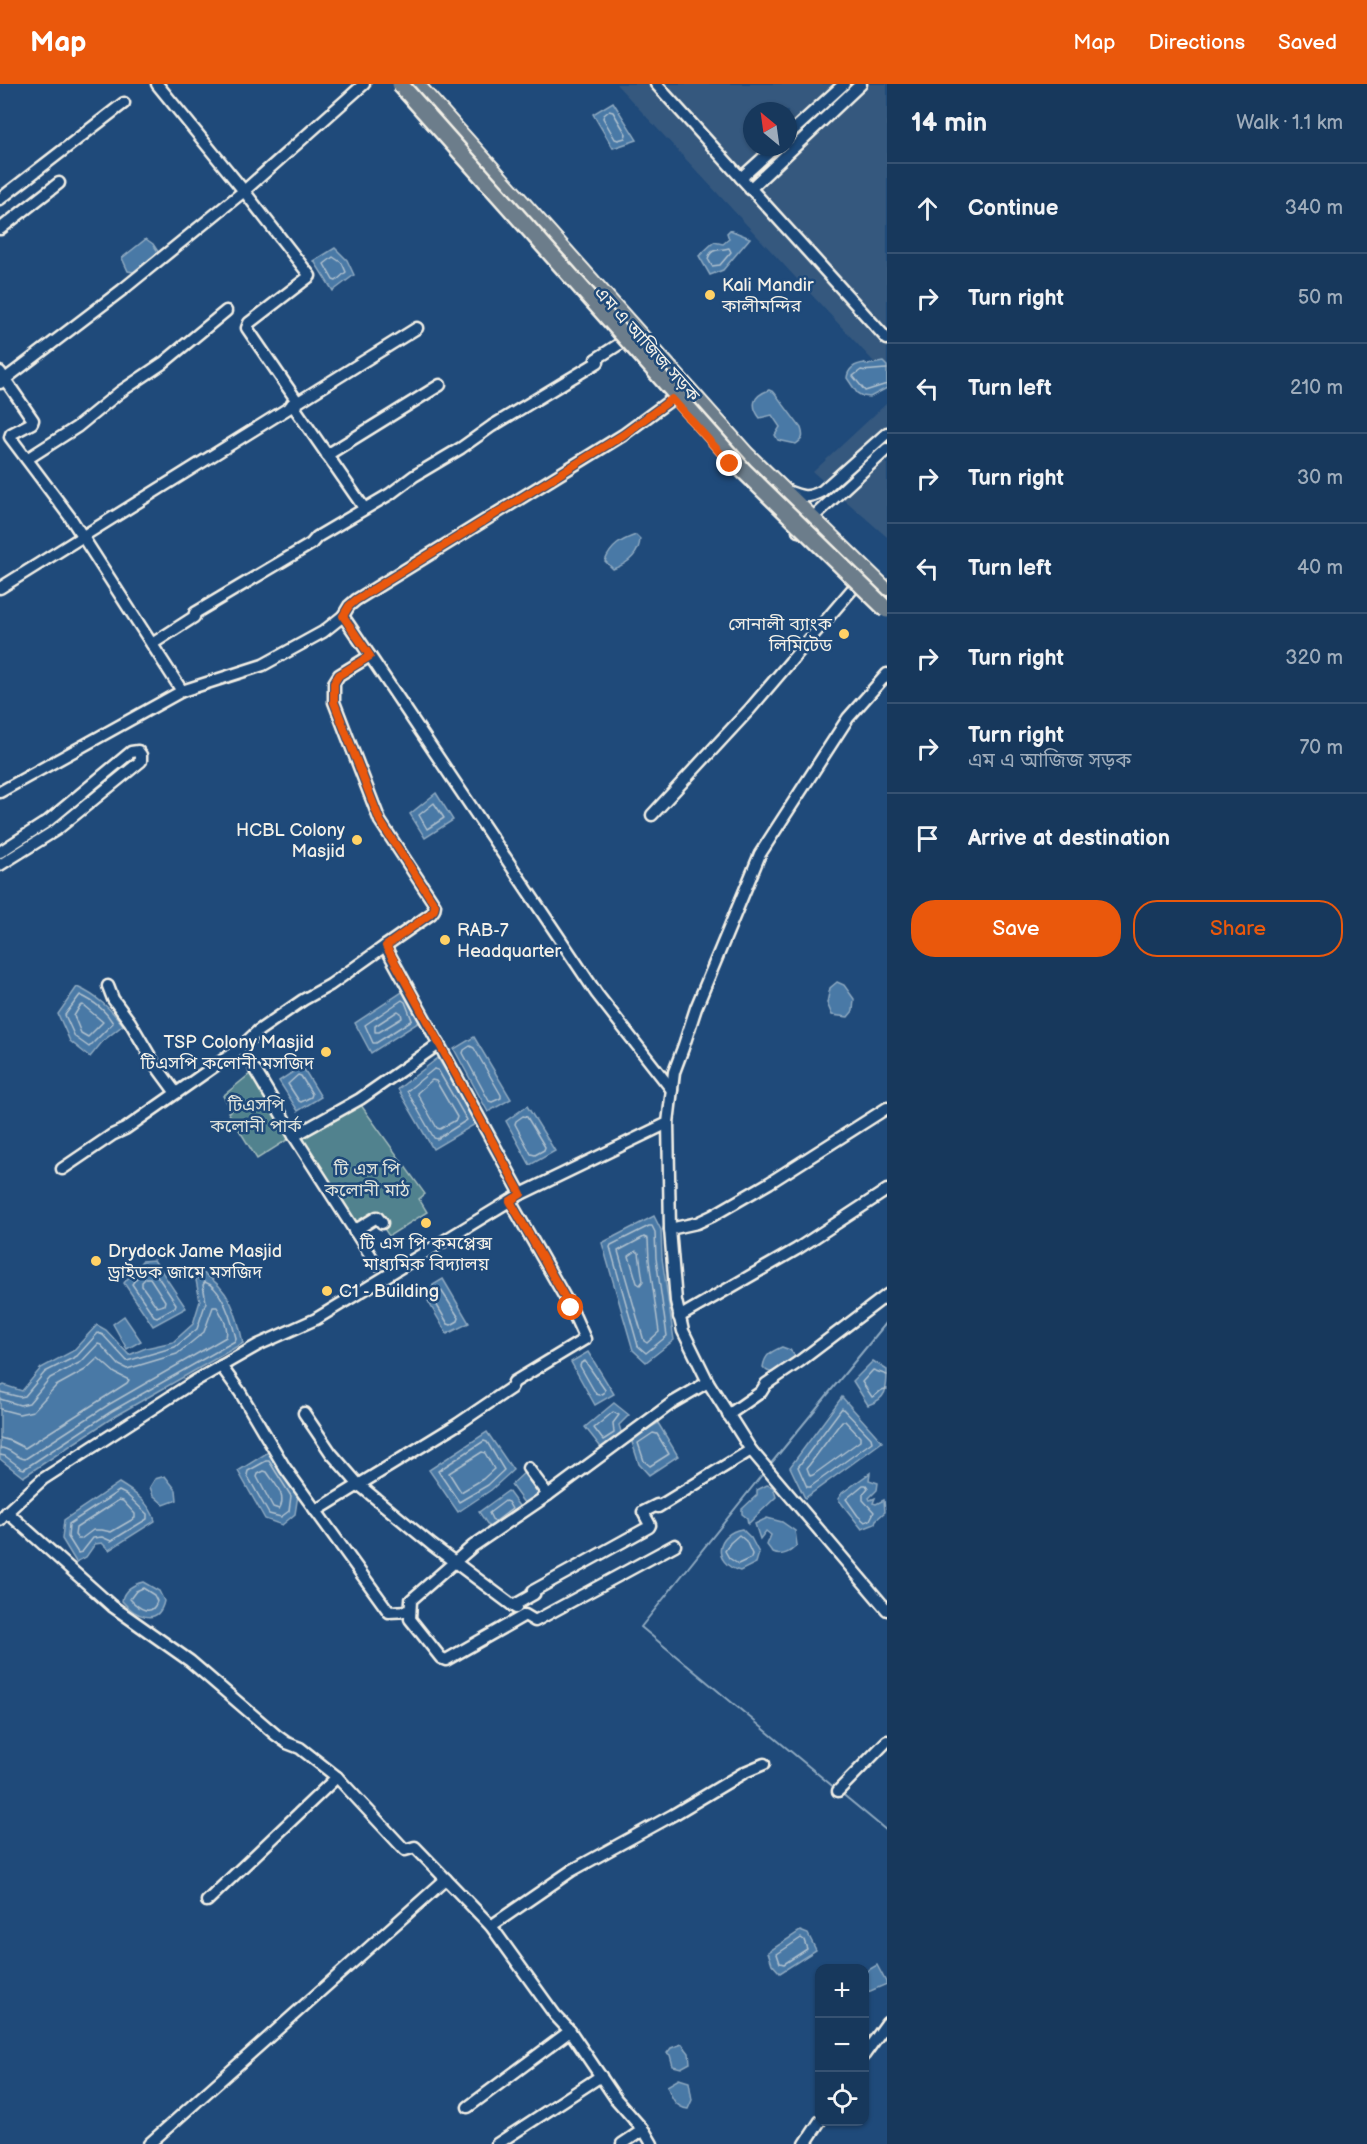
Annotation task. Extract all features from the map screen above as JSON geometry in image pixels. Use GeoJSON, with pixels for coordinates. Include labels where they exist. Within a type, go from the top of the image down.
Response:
{"type":"FeatureCollection","features":[{"type":"Feature","properties":{"kind":"highway"},"geometry":{"type":"LineString","coordinates":[[400,84],[744,471],[887,610]]}},
{"type":"Feature","properties":{"kind":"highway"},"geometry":{"type":"LineString","coordinates":[[411,84],[720,432],[887,598]]}},
{"type":"Feature","properties":{"kind":"main road","name":"এম এ আজিজ সড়ক"},"geometry":{"type":"LineString","coordinates":[[392,84],[730,464],[887,617]]}},
{"type":"Feature","properties":{"kind":"main road"},"geometry":{"type":"LineString","coordinates":[[418,84],[712,414],[783,489],[887,589]]}},
{"type":"Feature","properties":{"kind":"street"},"geometry":{"type":"LineString","coordinates":[[157,84],[309,276],[249,323],[247,328],[327,455],[364,508]]}},
{"type":"Feature","properties":{"kind":"street"},"geometry":{"type":"LineString","coordinates":[[182,691],[83,537],[10,435],[32,423],[33,420],[2,378],[122,290],[243,191],[364,84]]}},
{"type":"Feature","properties":{"kind":"street"},"geometry":{"type":"LineString","coordinates":[[656,84],[887,339]]}},
{"type":"Feature","properties":{"kind":"street"},"geometry":{"type":"LineString","coordinates":[[797,127],[844,84]]}},
{"type":"Feature","properties":{"kind":"street"},"geometry":{"type":"LineString","coordinates":[[750,189],[861,84]]}},
{"type":"Feature","properties":{"kind":"street"},"geometry":{"type":"LineString","coordinates":[[0,200],[124,103]]}},
{"type":"Feature","properties":{"kind":"street"},"geometry":{"type":"LineString","coordinates":[[741,178],[765,156]]}},
{"type":"Feature","properties":{"kind":"street"},"geometry":{"type":"LineString","coordinates":[[0,229],[59,183]]}},
{"type":"Feature","properties":{"kind":"street"},"geometry":{"type":"LineString","coordinates":[[27,459],[77,427],[120,392],[163,363],[226,311]]}},
{"type":"Feature","properties":{"kind":"street"},"geometry":{"type":"LineString","coordinates":[[0,588],[417,328]]}},
{"type":"Feature","properties":{"kind":"street"},"geometry":{"type":"LineString","coordinates":[[152,644],[194,617],[195,613],[311,544],[317,537],[461,448],[526,404],[598,362],[596,359],[621,343]]}},
{"type":"Feature","properties":{"kind":"street"},"geometry":{"type":"LineString","coordinates":[[327,455],[440,385]]}},
{"type":"Feature","properties":{"kind":"street"},"geometry":{"type":"LineString","coordinates":[[0,792],[182,691],[262,665],[323,632],[343,616],[356,600],[623,435],[672,399]]}},
{"type":"Feature","properties":{"kind":"street"},"geometry":{"type":"LineString","coordinates":[[783,489],[801,496],[812,496],[822,490],[887,433]]}},
{"type":"Feature","properties":{"kind":"street"},"geometry":{"type":"LineString","coordinates":[[798,531],[887,449]]}},
{"type":"Feature","properties":{"kind":"street"},"geometry":{"type":"LineString","coordinates":[[652,815],[750,709],[855,586]]}},
{"type":"Feature","properties":{"kind":"street"},"geometry":{"type":"LineString","coordinates":[[343,616],[590,985],[672,1090]]}},
{"type":"Feature","properties":{"kind":"street"},"geometry":{"type":"LineString","coordinates":[[62,1169],[112,1135],[125,1129],[239,1049],[258,1031],[339,979],[434,910],[435,905],[380,821],[334,702],[334,683],[339,675],[370,656]]}},
{"type":"Feature","properties":{"kind":"street"},"geometry":{"type":"LineString","coordinates":[[887,674],[848,718],[760,854],[696,1008],[674,1072],[668,1123],[670,1229],[676,1301],[683,1331],[708,1382],[751,1450],[887,1610]]}},
{"type":"Feature","properties":{"kind":"street"},"geometry":{"type":"LineString","coordinates":[[0,852],[48,821],[131,752],[138,751],[141,755],[141,762],[56,830],[0,865]]}},
{"type":"Feature","properties":{"kind":"street"},"geometry":{"type":"LineString","coordinates":[[386,946],[521,1194]]}},
{"type":"Feature","properties":{"kind":"street"},"geometry":{"type":"LineString","coordinates":[[108,986],[113,999],[130,1022],[154,1064],[176,1093]]}},
{"type":"Feature","properties":{"kind":"street"},"geometry":{"type":"LineString","coordinates":[[294,1136],[360,1099],[439,1044]]}},
{"type":"Feature","properties":{"kind":"street"},"geometry":{"type":"LineString","coordinates":[[255,1070],[294,1136],[376,1264]]}},
{"type":"Feature","properties":{"kind":"street"},"geometry":{"type":"LineString","coordinates":[[670,1229],[697,1223],[712,1215],[887,1108]]}},
{"type":"Feature","properties":{"kind":"street"},"geometry":{"type":"LineString","coordinates":[[652,2144],[643,2130],[624,2110],[570,2031],[555,2015],[491,1926],[415,1847],[405,1850],[337,1777],[300,1748],[276,1735],[190,1660],[112,1606],[4,1516],[43,1479],[221,1366],[258,1345],[316,1319],[521,1194],[668,1123]]}},
{"type":"Feature","properties":{"kind":"street"},"geometry":{"type":"LineString","coordinates":[[680,1317],[797,1249],[887,1190]]}},
{"type":"Feature","properties":{"kind":"street"},"geometry":{"type":"LineString","coordinates":[[316,1511],[458,1424],[512,1388],[514,1382],[585,1339],[571,1308],[510,1201]]}},
{"type":"Feature","properties":{"kind":"street"},"geometry":{"type":"LineString","coordinates":[[354,1231],[377,1217],[382,1223]]}},
{"type":"Feature","properties":{"kind":"street"},"geometry":{"type":"LineString","coordinates":[[728,1415],[761,1392],[766,1384],[887,1296]]}},
{"type":"Feature","properties":{"kind":"street"},"geometry":{"type":"LineString","coordinates":[[221,1366],[240,1392],[285,1468],[389,1612],[410,1611]]}},
{"type":"Feature","properties":{"kind":"street"},"geometry":{"type":"LineString","coordinates":[[525,1615],[446,1660],[441,1658],[410,1619],[410,1611],[411,1600],[418,1592],[473,1546],[548,1496],[672,1403],[708,1382]]}},
{"type":"Feature","properties":{"kind":"street"},"geometry":{"type":"LineString","coordinates":[[304,1413],[331,1453],[358,1484],[455,1562],[535,1621],[675,1545]]}},
{"type":"Feature","properties":{"kind":"street"},"geometry":{"type":"LineString","coordinates":[[513,1606],[534,1593],[533,1591],[649,1527],[643,1512],[657,1505],[658,1507],[751,1450]]}},
{"type":"Feature","properties":{"kind":"street"},"geometry":{"type":"LineString","coordinates":[[528,1468],[548,1496]]}},
{"type":"Feature","properties":{"kind":"street"},"geometry":{"type":"LineString","coordinates":[[838,1791],[887,1741]]}},
{"type":"Feature","properties":{"kind":"street"},"geometry":{"type":"LineString","coordinates":[[491,1926],[571,1871],[745,1772],[764,1764]]}},
{"type":"Feature","properties":{"kind":"street"},"geometry":{"type":"LineString","coordinates":[[207,1901],[337,1777]]}},
{"type":"Feature","properties":{"kind":"street"},"geometry":{"type":"LineString","coordinates":[[149,2144],[446,1880]]}},
{"type":"Feature","properties":{"kind":"street"},"geometry":{"type":"LineString","coordinates":[[869,2048],[887,2023]]}},
{"type":"Feature","properties":{"kind":"street"},"geometry":{"type":"LineString","coordinates":[[468,2107],[570,2031]]}},
{"type":"Feature","properties":{"kind":"street"},"geometry":{"type":"LineString","coordinates":[[497,2144],[601,2076]]}},
{"type":"Feature","properties":{"kind":"street"},"geometry":{"type":"LineString","coordinates":[[805,2144],[816,2126]]}},
{"type":"Feature","properties":{"kind":"street"},"geometry":{"type":"LineString","coordinates":[[622,2144],[643,2130]]}},
{"type":"Feature","properties":{"kind":"shaded area"},"geometry":{"type":"Polygon","coordinates":[[[616,84],[887,84],[887,376],[616,84]]]}},
{"type":"Feature","properties":{"kind":"shaded area"},"geometry":{"type":"Polygon","coordinates":[[[887,403],[887,537],[813,472],[887,403]]]}},
{"type":"Feature","properties":{"kind":"green space","name":"টি এস পি কলোনী মাঠ"},"geometry":{"type":"Polygon","coordinates":[[[255,1070],[294,1136],[358,1101],[425,1194],[419,1199],[427,1212],[389,1236],[377,1218],[354,1231],[293,1136],[257,1159],[228,1112],[232,1110],[223,1096],[255,1070]]]}},
{"type":"Feature","properties":{"kind":"water"},"geometry":{"type":"Polygon","coordinates":[[[613,102],[637,140],[613,148],[593,114],[613,102]]]}},
{"type":"Feature","properties":{"kind":"water"},"geometry":{"type":"Polygon","coordinates":[[[730,230],[750,238],[723,270],[710,275],[699,256],[714,242],[723,244],[729,239],[727,233],[730,230]]]}},
{"type":"Feature","properties":{"kind":"water"},"geometry":{"type":"Polygon","coordinates":[[[146,239],[159,253],[153,262],[139,273],[128,271],[122,258],[146,239]]]}},
{"type":"Feature","properties":{"kind":"water"},"geometry":{"type":"Polygon","coordinates":[[[335,248],[347,260],[354,275],[333,291],[314,261],[335,248]]]}},
{"type":"Feature","properties":{"kind":"water"},"geometry":{"type":"Polygon","coordinates":[[[883,362],[887,366],[887,388],[870,397],[857,393],[847,378],[851,369],[865,363],[867,365],[883,362]]]}},
{"type":"Feature","properties":{"kind":"water"},"geometry":{"type":"Polygon","coordinates":[[[769,390],[774,392],[801,428],[802,438],[796,444],[778,440],[775,435],[780,427],[772,415],[760,418],[755,409],[756,398],[769,390]]]}},
{"type":"Feature","properties":{"kind":"water"},"geometry":{"type":"Polygon","coordinates":[[[636,535],[640,539],[635,555],[623,565],[613,569],[605,561],[610,551],[621,541],[636,535]]]}},
{"type":"Feature","properties":{"kind":"water"},"geometry":{"type":"Polygon","coordinates":[[[436,793],[453,820],[425,838],[410,814],[436,793]]]}},
{"type":"Feature","properties":{"kind":"water"},"geometry":{"type":"Polygon","coordinates":[[[837,982],[844,985],[854,999],[853,1011],[848,1017],[832,1015],[827,1003],[830,988],[837,982]]]}},
{"type":"Feature","properties":{"kind":"water"},"geometry":{"type":"Polygon","coordinates":[[[77,987],[103,1003],[123,1025],[103,1041],[90,1057],[70,1041],[58,1014],[77,987]]]}},
{"type":"Feature","properties":{"kind":"water"},"geometry":{"type":"Polygon","coordinates":[[[405,990],[421,1021],[371,1053],[355,1023],[405,990]]]}},
{"type":"Feature","properties":{"kind":"water"},"geometry":{"type":"Polygon","coordinates":[[[474,1037],[511,1099],[488,1112],[454,1049],[474,1037]]]}},
{"type":"Feature","properties":{"kind":"water"},"geometry":{"type":"Polygon","coordinates":[[[438,1058],[477,1123],[433,1149],[398,1089],[438,1058]]]}},
{"type":"Feature","properties":{"kind":"water"},"geometry":{"type":"Polygon","coordinates":[[[302,1066],[321,1097],[298,1111],[279,1081],[302,1066]]]}},
{"type":"Feature","properties":{"kind":"water"},"geometry":{"type":"Polygon","coordinates":[[[527,1106],[555,1151],[530,1165],[506,1121],[527,1106]]]}},
{"type":"Feature","properties":{"kind":"water"},"geometry":{"type":"Polygon","coordinates":[[[654,1216],[661,1230],[662,1258],[674,1340],[646,1362],[633,1350],[602,1243],[654,1216]]]}},
{"type":"Feature","properties":{"kind":"water"},"geometry":{"type":"Polygon","coordinates":[[[154,1260],[186,1308],[153,1326],[124,1283],[142,1261],[154,1260]]]}},
{"type":"Feature","properties":{"kind":"water"},"geometry":{"type":"Polygon","coordinates":[[[203,1273],[220,1287],[231,1303],[243,1343],[115,1416],[23,1477],[0,1459],[0,1387],[4,1385],[22,1391],[41,1368],[73,1351],[97,1325],[106,1330],[129,1355],[146,1348],[173,1342],[193,1324],[200,1301],[196,1280],[203,1273]]]}},
{"type":"Feature","properties":{"kind":"water"},"geometry":{"type":"Polygon","coordinates":[[[443,1279],[469,1323],[447,1334],[428,1301],[433,1285],[443,1279]]]}},
{"type":"Feature","properties":{"kind":"water"},"geometry":{"type":"Polygon","coordinates":[[[124,1316],[141,1341],[127,1349],[113,1324],[124,1316]]]}},
{"type":"Feature","properties":{"kind":"water"},"geometry":{"type":"Polygon","coordinates":[[[782,1347],[790,1350],[795,1356],[780,1370],[767,1371],[763,1367],[767,1356],[782,1347]]]}},
{"type":"Feature","properties":{"kind":"water"},"geometry":{"type":"Polygon","coordinates":[[[588,1352],[614,1394],[595,1405],[571,1362],[588,1352]]]}},
{"type":"Feature","properties":{"kind":"water"},"geometry":{"type":"Polygon","coordinates":[[[873,1361],[887,1370],[887,1383],[885,1392],[879,1400],[868,1405],[853,1381],[873,1361]]]}},
{"type":"Feature","properties":{"kind":"water"},"geometry":{"type":"Polygon","coordinates":[[[842,1397],[882,1442],[805,1498],[790,1467],[842,1397]]]}},
{"type":"Feature","properties":{"kind":"water"},"geometry":{"type":"Polygon","coordinates":[[[614,1403],[629,1415],[619,1425],[622,1435],[603,1450],[585,1427],[614,1403]]]}},
{"type":"Feature","properties":{"kind":"water"},"geometry":{"type":"Polygon","coordinates":[[[658,1423],[678,1456],[649,1475],[639,1464],[631,1439],[658,1423]]]}},
{"type":"Feature","properties":{"kind":"water"},"geometry":{"type":"Polygon","coordinates":[[[487,1432],[513,1470],[491,1490],[458,1512],[429,1470],[487,1432]]]}},
{"type":"Feature","properties":{"kind":"water"},"geometry":{"type":"Polygon","coordinates":[[[270,1451],[298,1495],[295,1514],[282,1525],[265,1519],[238,1471],[270,1451]]]}},
{"type":"Feature","properties":{"kind":"water"},"geometry":{"type":"Polygon","coordinates":[[[526,1471],[545,1496],[527,1507],[511,1485],[526,1471]]]}},
{"type":"Feature","properties":{"kind":"water"},"geometry":{"type":"Polygon","coordinates":[[[870,1473],[869,1480],[878,1483],[877,1490],[869,1498],[870,1500],[875,1498],[873,1503],[876,1504],[884,1500],[885,1512],[875,1524],[862,1529],[838,1499],[842,1493],[870,1473]]]}},
{"type":"Feature","properties":{"kind":"water"},"geometry":{"type":"Polygon","coordinates":[[[165,1476],[176,1490],[177,1500],[164,1505],[153,1495],[150,1487],[155,1479],[165,1476]]]}},
{"type":"Feature","properties":{"kind":"water"},"geometry":{"type":"Polygon","coordinates":[[[119,1483],[146,1504],[155,1521],[109,1550],[102,1543],[95,1544],[86,1557],[76,1562],[62,1539],[64,1520],[119,1483]]]}},
{"type":"Feature","properties":{"kind":"water"},"geometry":{"type":"Polygon","coordinates":[[[767,1485],[773,1487],[776,1497],[748,1524],[747,1518],[742,1514],[742,1509],[757,1495],[757,1490],[767,1485]]]}},
{"type":"Feature","properties":{"kind":"water"},"geometry":{"type":"Polygon","coordinates":[[[508,1491],[522,1510],[492,1531],[479,1512],[508,1491]]]}},
{"type":"Feature","properties":{"kind":"water"},"geometry":{"type":"Polygon","coordinates":[[[767,1518],[782,1522],[795,1531],[797,1545],[795,1548],[783,1554],[773,1553],[767,1545],[771,1535],[766,1531],[760,1539],[755,1524],[767,1518]]]}},
{"type":"Feature","properties":{"kind":"water"},"geometry":{"type":"Polygon","coordinates":[[[742,1529],[751,1538],[759,1553],[756,1563],[740,1571],[724,1562],[720,1548],[727,1536],[742,1529]]]}},
{"type":"Feature","properties":{"kind":"water"},"geometry":{"type":"Polygon","coordinates":[[[143,1582],[159,1591],[164,1601],[157,1614],[151,1617],[133,1611],[122,1601],[124,1594],[130,1588],[143,1582]]]}},
{"type":"Feature","properties":{"kind":"water"},"geometry":{"type":"Polygon","coordinates":[[[800,1931],[808,1934],[816,1950],[780,1973],[772,1964],[768,1952],[800,1931]]]}},
{"type":"Feature","properties":{"kind":"water"},"geometry":{"type":"Polygon","coordinates":[[[877,1965],[887,1984],[869,1992],[869,1970],[877,1965]]]}},
{"type":"Feature","properties":{"kind":"water"},"geometry":{"type":"Polygon","coordinates":[[[682,2044],[689,2053],[690,2063],[681,2068],[673,2066],[670,2055],[667,2053],[671,2048],[682,2044]]]}},
{"type":"Feature","properties":{"kind":"water"},"geometry":{"type":"Polygon","coordinates":[[[679,2079],[689,2082],[692,2100],[688,2109],[677,2104],[667,2086],[679,2079]]]}},
{"type":"Feature","properties":{"kind":"waterway"},"geometry":{"type":"LineString","coordinates":[[769,1466],[887,1322]]}},
{"type":"Feature","properties":{"kind":"waterway"},"geometry":{"type":"LineString","coordinates":[[765,1471],[641,1627],[836,1789]]}},
{"type":"Feature","properties":{"kind":"waterway"},"geometry":{"type":"LineString","coordinates":[[840,1792],[887,1831]]}},
{"type":"Feature","properties":{"kind":"place","name":"Kali Mandir কালীমন্দির"},"geometry":{"type":"Point","coordinates":[710,295]}},
{"type":"Feature","properties":{"kind":"place","name":"সোনালী ব্যাংক লিমিটেড"},"geometry":{"type":"Point","coordinates":[844,634]}},
{"type":"Feature","properties":{"kind":"place","name":"HCBL Colony Masjid"},"geometry":{"type":"Point","coordinates":[357,840]}},
{"type":"Feature","properties":{"kind":"place","name":"RAB-7 Headquarter"},"geometry":{"type":"Point","coordinates":[445,940]}},
{"type":"Feature","properties":{"kind":"place","name":"TSP Colony Masjid টিএসপি কলোনী মসজিদ"},"geometry":{"type":"Point","coordinates":[326,1052]}},
{"type":"Feature","properties":{"kind":"place","name":"টি এস পি কমপ্লেক্স মাধ্যমিক বিদ্যালয়"},"geometry":{"type":"Point","coordinates":[426,1223]}},
{"type":"Feature","properties":{"kind":"place","name":"Drydock Jame Masjid ড্রাইডক জামে মসজিদ"},"geometry":{"type":"Point","coordinates":[96,1261]}},
{"type":"Feature","properties":{"kind":"place","name":"C1 - Building"},"geometry":{"type":"Point","coordinates":[327,1291]}},
{"type":"Feature","properties":{"kind":"route"},"geometry":{"type":"LineString","coordinates":[[571,1308],[510,1201],[521,1194],[386,946],[430,914],[435,905],[380,821],[334,702],[334,683],[339,675],[370,656],[343,616],[356,600],[623,435],[672,399],[730,464]]}},
{"type":"Feature","properties":{"kind":"park label","name":"টিএসপি কলোনী পার্ক"},"geometry":{"type":"Point","coordinates":[256,1115]}}]}
